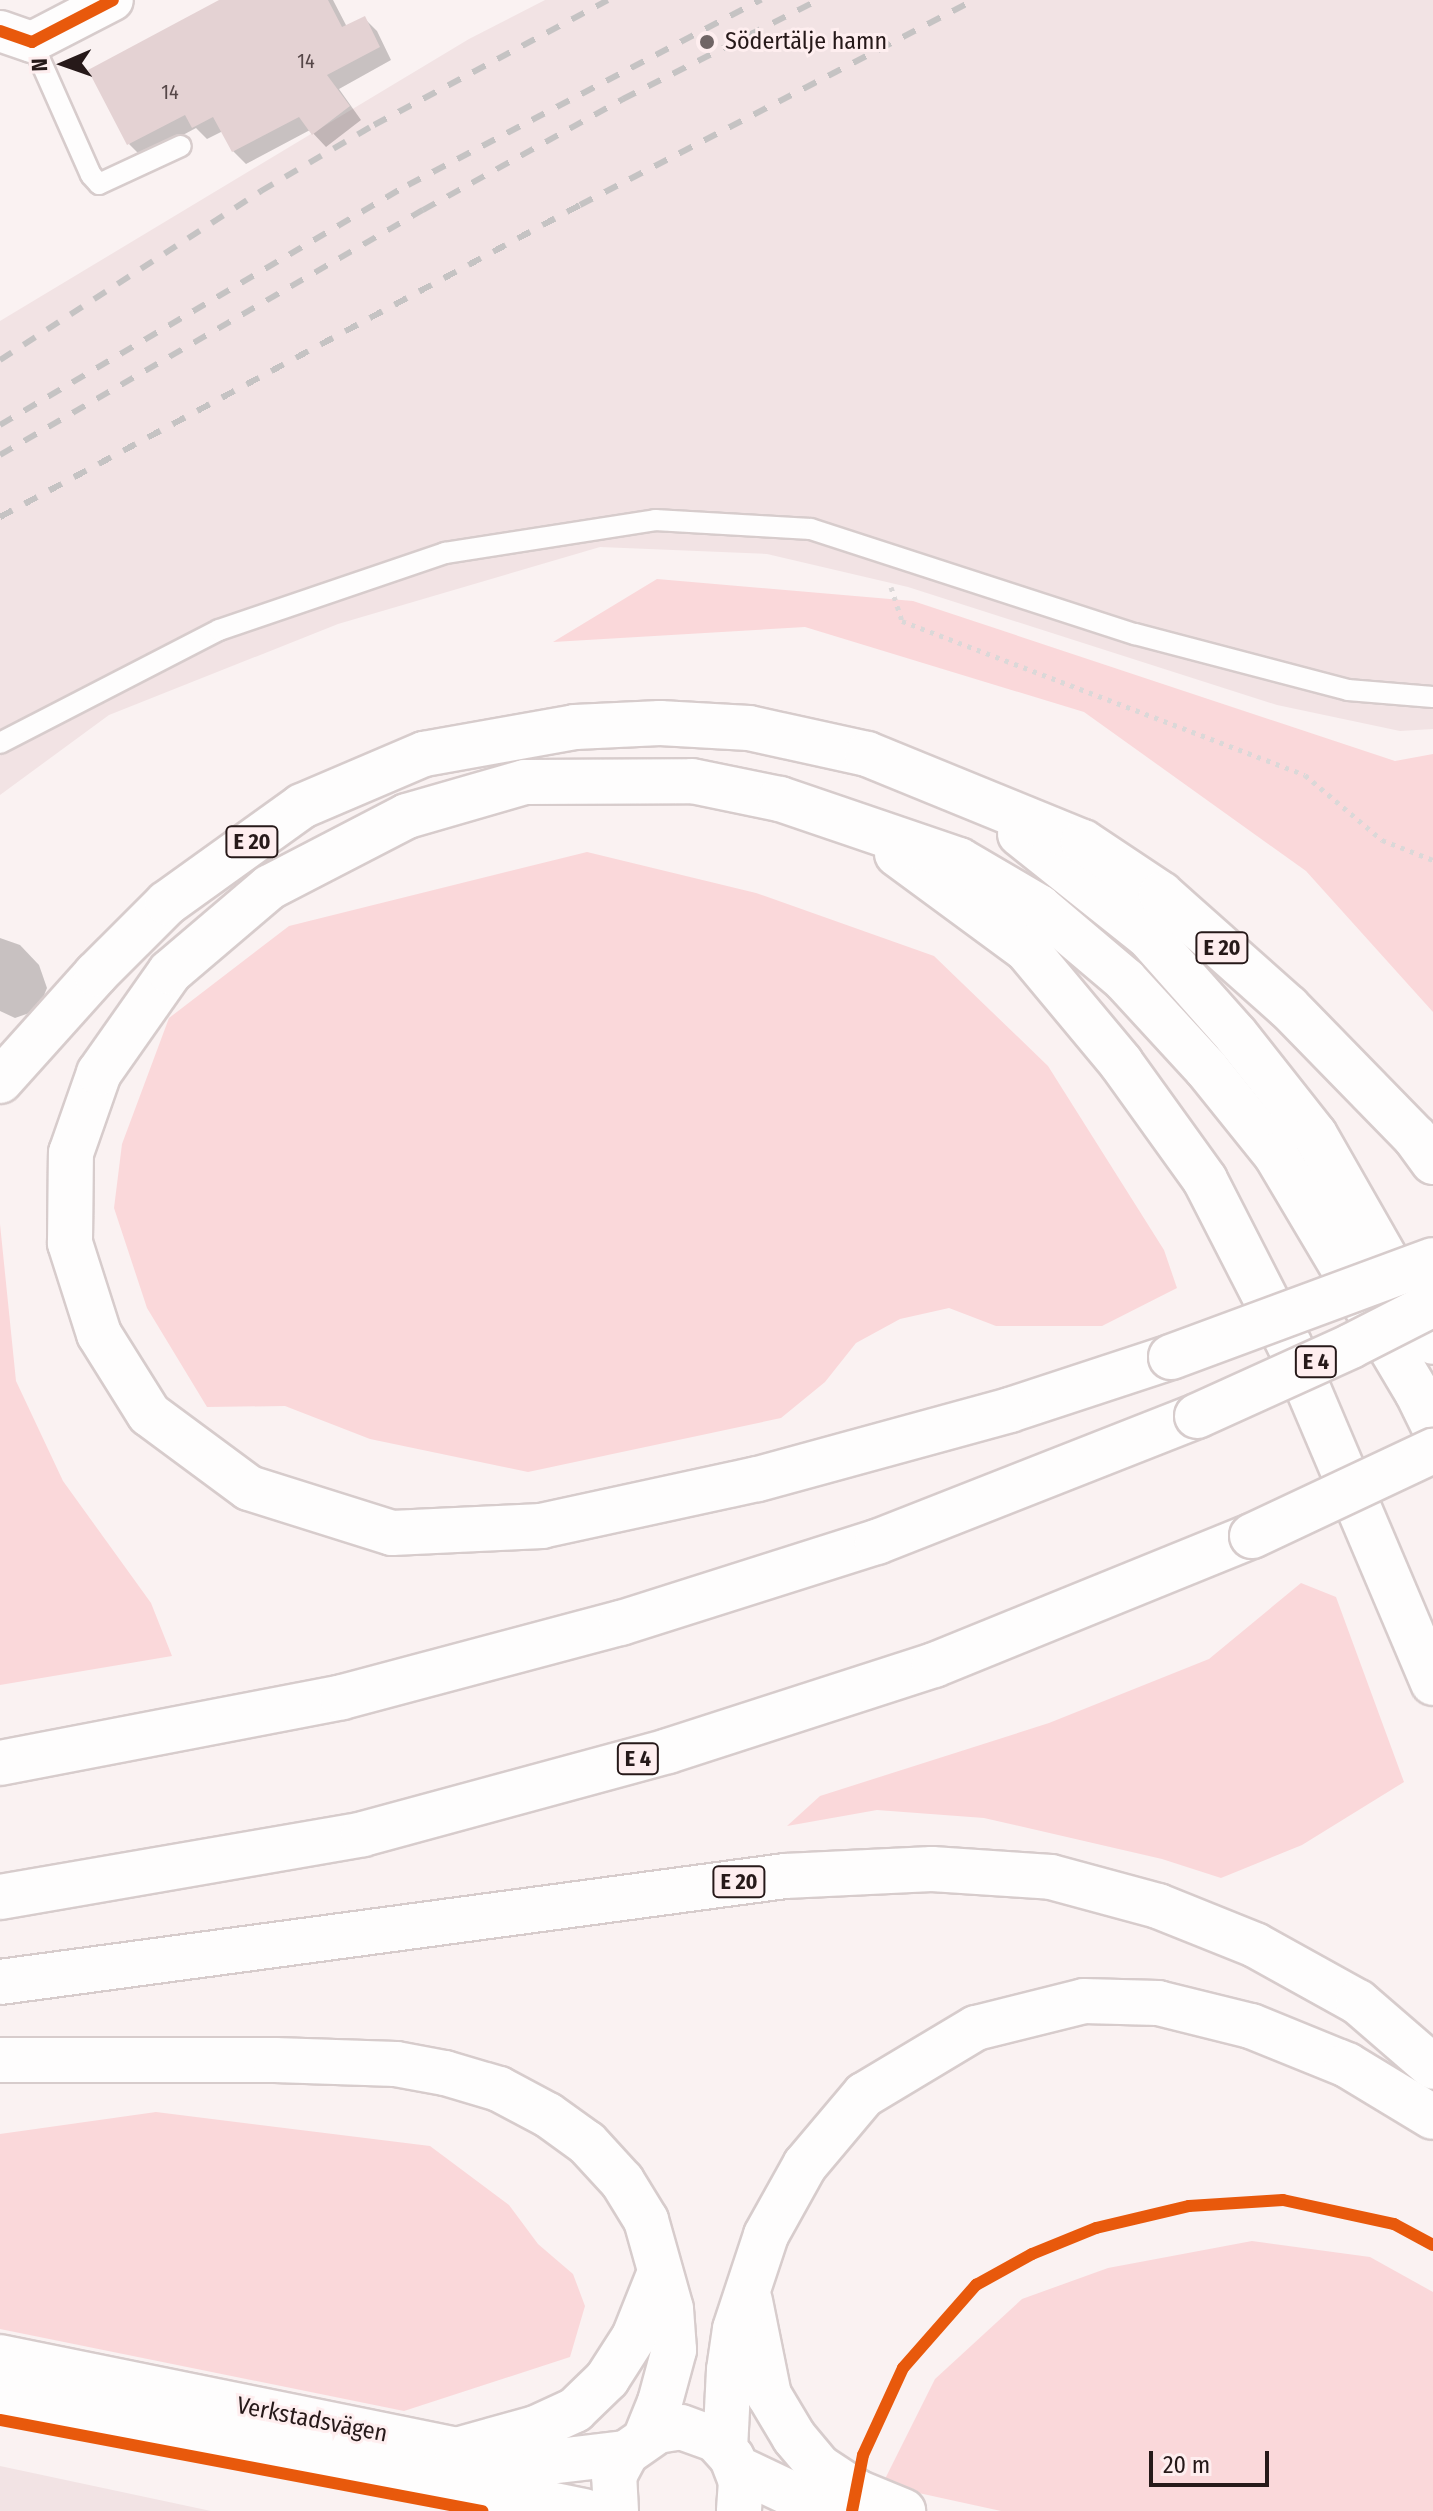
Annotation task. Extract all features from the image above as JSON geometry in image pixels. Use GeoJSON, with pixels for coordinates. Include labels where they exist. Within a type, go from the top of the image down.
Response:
{"type":"FeatureCollection","features":[{"type":"Feature","properties":{"kind":"main road","name":"E 20"},"geometry":{"type":"LineString","coordinates":[[0,1081],[96,974],[167,903],[302,806],[424,754],[575,727],[660,723],[749,728],[867,754],[1083,842],[1161,894],[1288,1007],[1415,1137],[1433,1162]]}},
{"type":"Feature","properties":{"kind":"main road"},"geometry":{"type":"LineString","coordinates":[[1433,1260],[1171,1357],[1010,1410],[757,1479],[542,1526],[392,1533],[249,1488],[149,1414],[99,1334],[70,1243],[71,1153],[99,1073],[170,972],[270,887],[407,816],[525,782],[692,781],[780,799],[959,860],[1039,907],[1125,980],[1206,1068],[1276,1155],[1417,1392],[1433,1425]]}},
{"type":"Feature","properties":{"kind":"main road"},"geometry":{"type":"LineString","coordinates":[[967,794],[1066,868],[1148,936],[1236,1035],[1315,1135],[1433,1342]]}},
{"type":"Feature","properties":{"kind":"main road"},"geometry":{"type":"LineString","coordinates":[[852,824],[1027,950],[1121,1063],[1205,1180],[1290,1346],[1433,1683]]}},
{"type":"Feature","properties":{"kind":"main road","name":"E 4"},"geometry":{"type":"LineString","coordinates":[[0,1763],[342,1697],[621,1623],[877,1542],[1197,1416],[1351,1346],[1433,1304]]}},
{"type":"Feature","properties":{"kind":"main road","name":"E 4"},"geometry":{"type":"LineString","coordinates":[[0,1897],[363,1834],[668,1751],[934,1665],[1252,1536],[1433,1451]]}},
{"type":"Feature","properties":{"kind":"main road","name":"E 20"},"geometry":{"type":"LineString","coordinates":[[0,1982],[785,1876],[932,1869],[1051,1877],[1158,1906],[1255,1945],[1358,2002],[1433,2067]]}},
{"type":"Feature","properties":{"kind":"main road"},"geometry":{"type":"LineString","coordinates":[[739,2511],[742,2494],[731,2459],[729,2370],[735,2329],[766,2235],[805,2165],[864,2095],[976,2028],[1084,2001],[1158,2003],[1251,2026],[1347,2065],[1433,2117]]}},
{"type":"Feature","properties":{"kind":"main road"},"geometry":{"type":"LineString","coordinates":[[0,2060],[275,2060],[396,2064],[445,2073],[499,2089],[548,2115],[587,2143],[622,2181],[646,2220],[671,2309],[674,2350],[660,2402],[614,2476],[616,2511]]}},
{"type":"Feature","properties":{"kind":"main road"},"geometry":{"type":"LineString","coordinates":[[457,2450],[536,2428],[575,2410],[607,2379],[634,2337],[660,2272]]}},
{"type":"Feature","properties":{"kind":"main road"},"geometry":{"type":"LineString","coordinates":[[748,2291],[769,2395],[794,2437],[819,2467],[857,2492],[903,2511]]}},
{"type":"Feature","properties":{"kind":"main road","name":"Verkstadsvägen"},"geometry":{"type":"LineString","coordinates":[[0,2357],[457,2450],[541,2463],[636,2444],[669,2428],[694,2429],[731,2459],[828,2511]]}},
{"type":"Feature","properties":{"kind":"main road","name":"Verkstadsvägen"},"geometry":{"type":"LineString","coordinates":[[0,2393],[584,2511]]}},
{"type":"Feature","properties":{"kind":"street"},"geometry":{"type":"LineString","coordinates":[[16,37],[113,0]]}},
{"type":"Feature","properties":{"kind":"lane"},"geometry":{"type":"LineString","coordinates":[[16,37],[91,175],[99,184],[181,146]]}},
{"type":"Feature","properties":{"kind":"lane"},"geometry":{"type":"LineString","coordinates":[[0,743],[219,630],[445,553],[655,520],[811,529],[1135,634],[1348,690],[1433,697]]}},
{"type":"Feature","properties":{"kind":"path"},"geometry":{"type":"LineString","coordinates":[[880,551],[902,621],[1305,775],[1382,840],[1433,860]]}},
{"type":"Feature","properties":{"kind":"shaded area"},"geometry":{"type":"Polygon","coordinates":[[[545,0],[1433,0],[1433,729],[1400,731],[1277,705],[908,587],[767,554],[600,547],[338,624],[109,715],[0,795],[0,321],[469,39],[545,0]]]}},
{"type":"Feature","properties":{"kind":"shaded area"},"geometry":{"type":"Polygon","coordinates":[[[657,579],[913,601],[1395,761],[1433,754],[1433,1012],[1306,871],[1084,712],[805,627],[553,642],[657,579]]]}},
{"type":"Feature","properties":{"kind":"shaded area"},"geometry":{"type":"Polygon","coordinates":[[[587,852],[756,893],[934,956],[1048,1066],[1164,1250],[1177,1288],[1102,1326],[996,1326],[949,1308],[900,1319],[856,1343],[825,1382],[781,1418],[528,1472],[370,1439],[285,1406],[207,1407],[147,1308],[114,1208],[122,1144],[169,1018],[289,926],[587,852]]]}},
{"type":"Feature","properties":{"kind":"shaded area"},"geometry":{"type":"Polygon","coordinates":[[[0,1224],[16,1381],[63,1481],[151,1603],[172,1656],[0,1685],[0,1224]]]}},
{"type":"Feature","properties":{"kind":"shaded area"},"geometry":{"type":"Polygon","coordinates":[[[1301,1583],[1336,1597],[1404,1782],[1302,1845],[1221,1878],[1162,1859],[984,1818],[877,1810],[787,1826],[820,1796],[1049,1723],[1209,1659],[1301,1583]]]}},
{"type":"Feature","properties":{"kind":"shaded area"},"geometry":{"type":"Polygon","coordinates":[[[156,2112],[430,2146],[509,2205],[538,2244],[573,2274],[585,2306],[570,2357],[404,2411],[0,2329],[0,2134],[156,2112]]]}},
{"type":"Feature","properties":{"kind":"shaded area"},"geometry":{"type":"Polygon","coordinates":[[[1252,2241],[1370,2257],[1433,2292],[1433,2511],[1001,2511],[882,2485],[935,2379],[1022,2299],[1108,2268],[1252,2241]]]}},
{"type":"Feature","properties":{"kind":"shaded area"},"geometry":{"type":"Polygon","coordinates":[[[0,2466],[211,2511],[0,2511],[0,2466]]]}},
{"type":"Feature","properties":{"kind":"building"},"geometry":{"type":"Polygon","coordinates":[[[219,0],[328,0],[342,27],[365,16],[380,47],[327,75],[350,106],[312,135],[299,117],[232,152],[213,117],[192,128],[185,115],[127,145],[88,70],[219,0]]]}},
{"type":"Feature","properties":{"kind":"railway"},"geometry":{"type":"LineString","coordinates":[[0,360],[261,191],[374,125],[608,0]]}},
{"type":"Feature","properties":{"kind":"railway"},"geometry":{"type":"LineString","coordinates":[[0,425],[408,185],[761,0]]}},
{"type":"Feature","properties":{"kind":"railway"},"geometry":{"type":"LineString","coordinates":[[0,455],[423,210],[623,99],[818,0]]}},
{"type":"Feature","properties":{"kind":"railway"},"geometry":{"type":"LineString","coordinates":[[0,517],[580,205],[974,0]]}},
{"type":"Feature","properties":{"kind":"cycle path"},"geometry":{"type":"LineString","coordinates":[[0,31],[32,42],[113,0]]}},
{"type":"Feature","properties":{"kind":"cycle path"},"geometry":{"type":"LineString","coordinates":[[852,2511],[863,2455],[903,2368],[976,2285],[1032,2254],[1096,2228],[1189,2206],[1283,2200],[1394,2224],[1433,2245]]}},
{"type":"Feature","properties":{"kind":"cycle path"},"geometry":{"type":"LineString","coordinates":[[0,2420],[482,2511]]}},
{"type":"Feature","properties":{"kind":"place","name":"Södertälje hamn"},"geometry":{"type":"Point","coordinates":[707,42]}}]}
